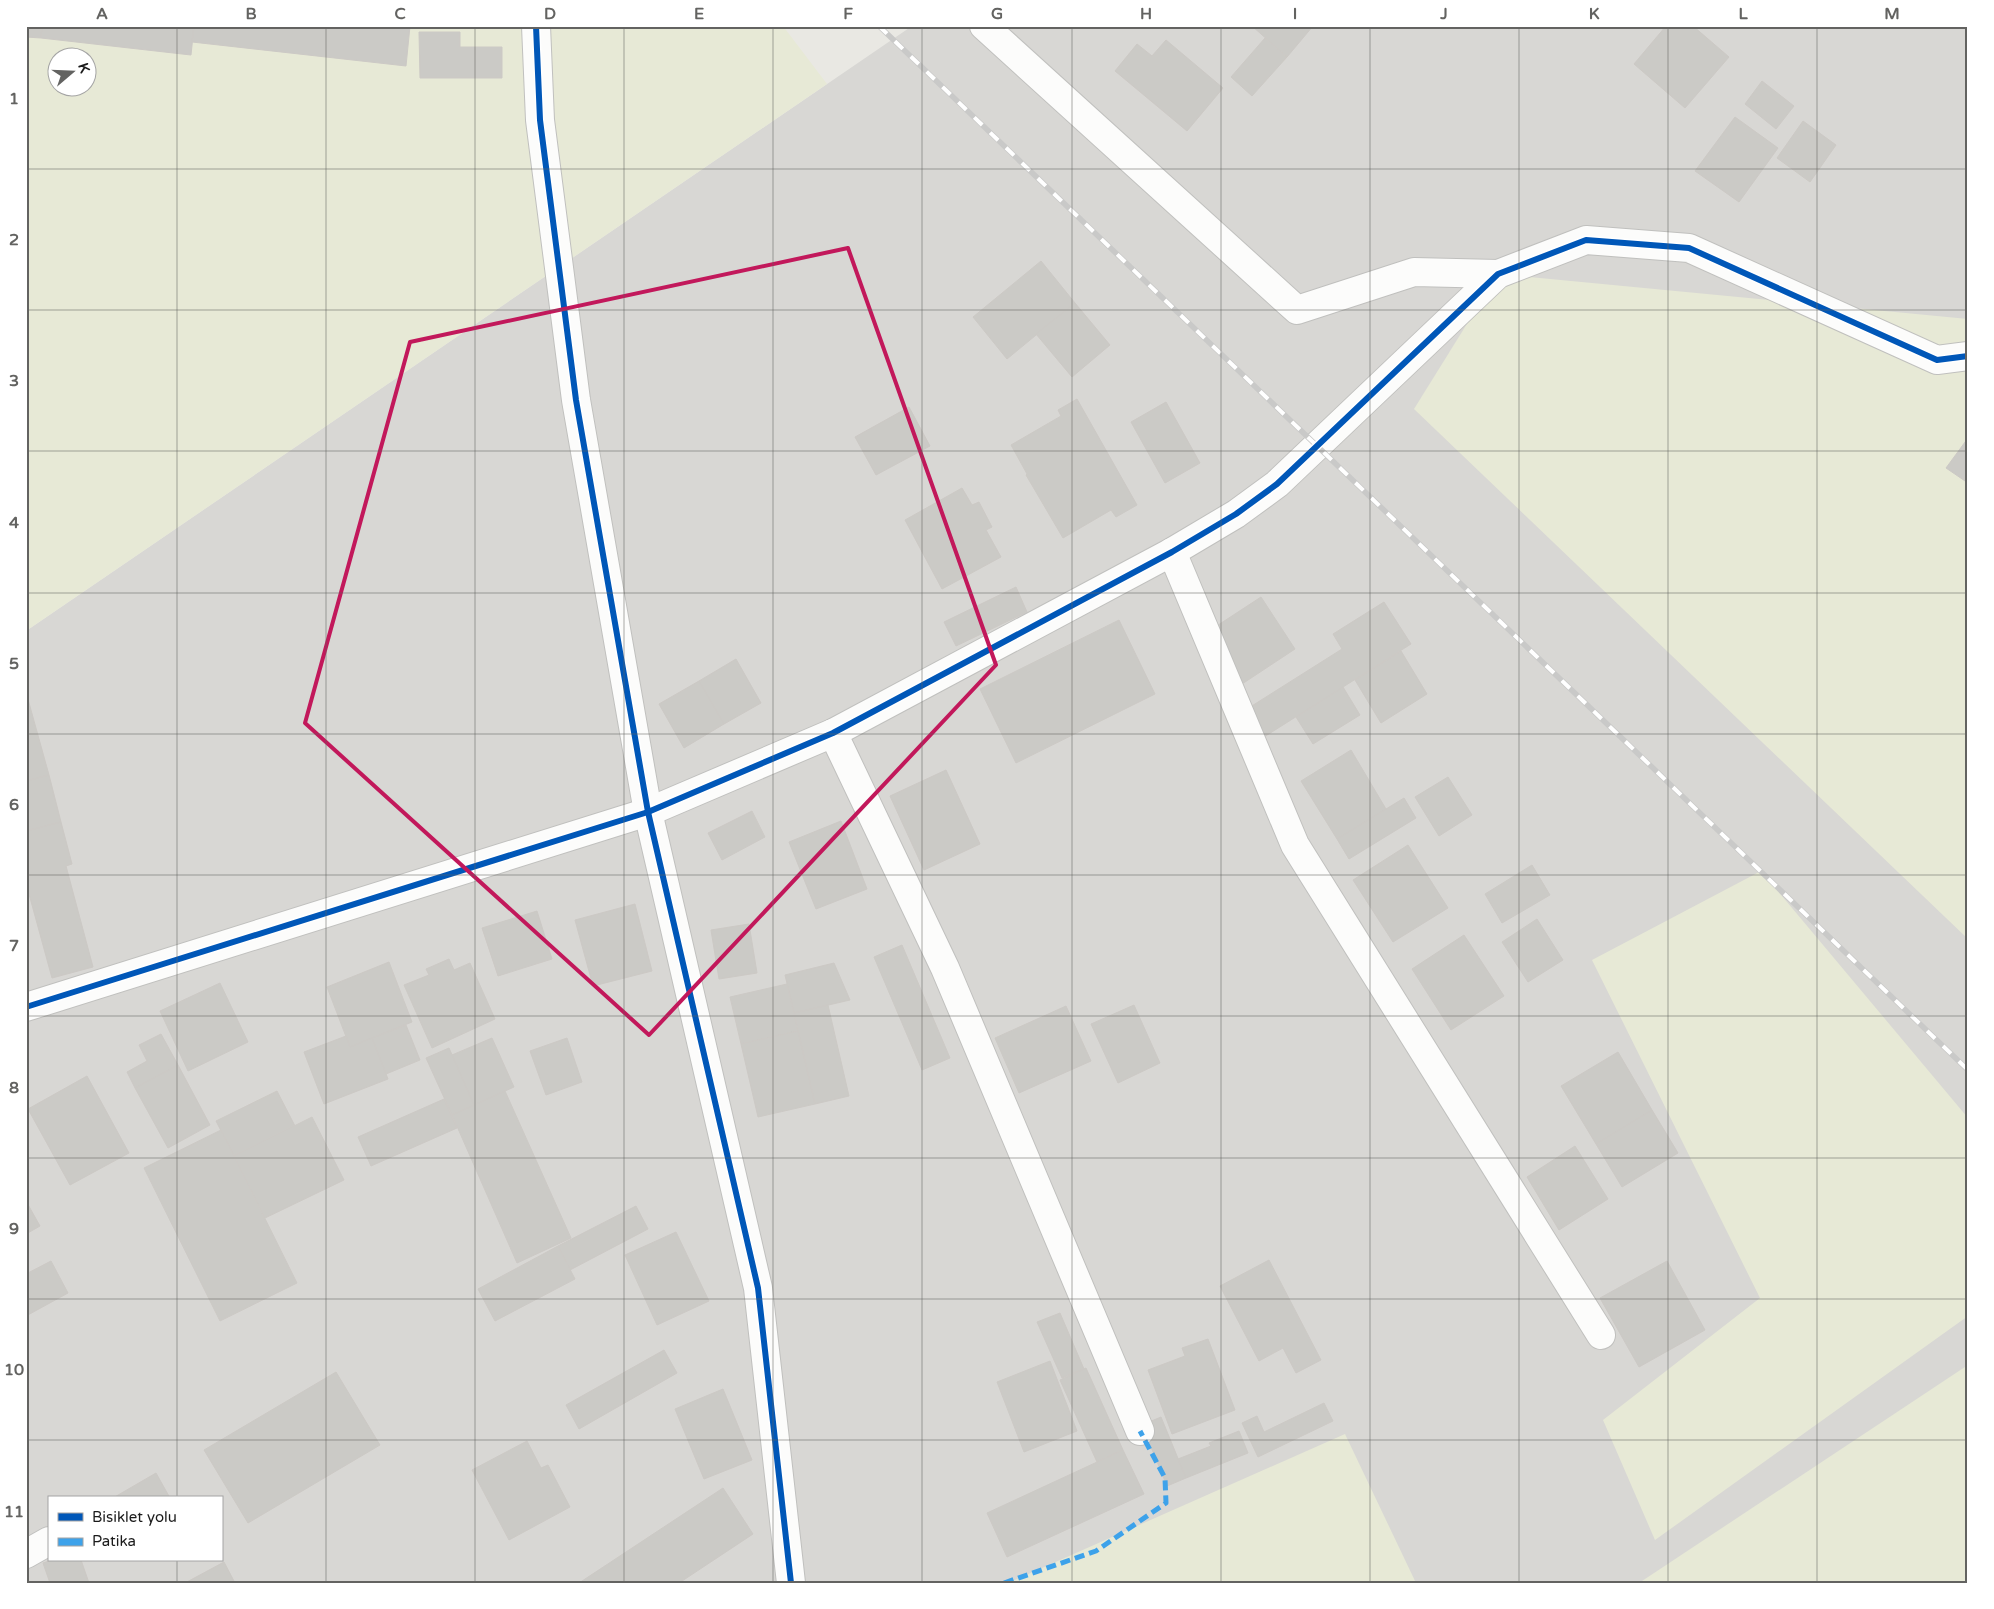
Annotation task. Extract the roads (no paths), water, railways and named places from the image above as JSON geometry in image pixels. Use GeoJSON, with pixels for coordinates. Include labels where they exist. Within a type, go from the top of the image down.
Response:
{"type":"FeatureCollection","features":[{"type":"Feature","properties":{"kind":"street"},"geometry":{"type":"LineString","coordinates":[[536,26],[540,120],[576,400],[648,812],[758,1288],[791,1583]]}},
{"type":"Feature","properties":{"kind":"street"},"geometry":{"type":"LineString","coordinates":[[984,26],[1297,310],[1414,272],[1498,274]]}},
{"type":"Feature","properties":{"kind":"street"},"geometry":{"type":"LineString","coordinates":[[26,1007],[648,812],[833,733],[1172,552],[1236,514],[1276,484],[1498,274],[1586,240],[1689,248],[1937,360],[1968,356]]}},
{"type":"Feature","properties":{"kind":"street"},"geometry":{"type":"LineString","coordinates":[[1172,552],[1295,845],[1601,1335]]}},
{"type":"Feature","properties":{"kind":"street"},"geometry":{"type":"LineString","coordinates":[[833,733],[945,968],[1140,1431]]}},
{"type":"Feature","properties":{"kind":"street"},"geometry":{"type":"LineString","coordinates":[[26,1554],[48,1542]]}},
{"type":"Feature","properties":{"kind":"railway"},"geometry":{"type":"LineString","coordinates":[[879,26],[1968,1070]]}}]}
